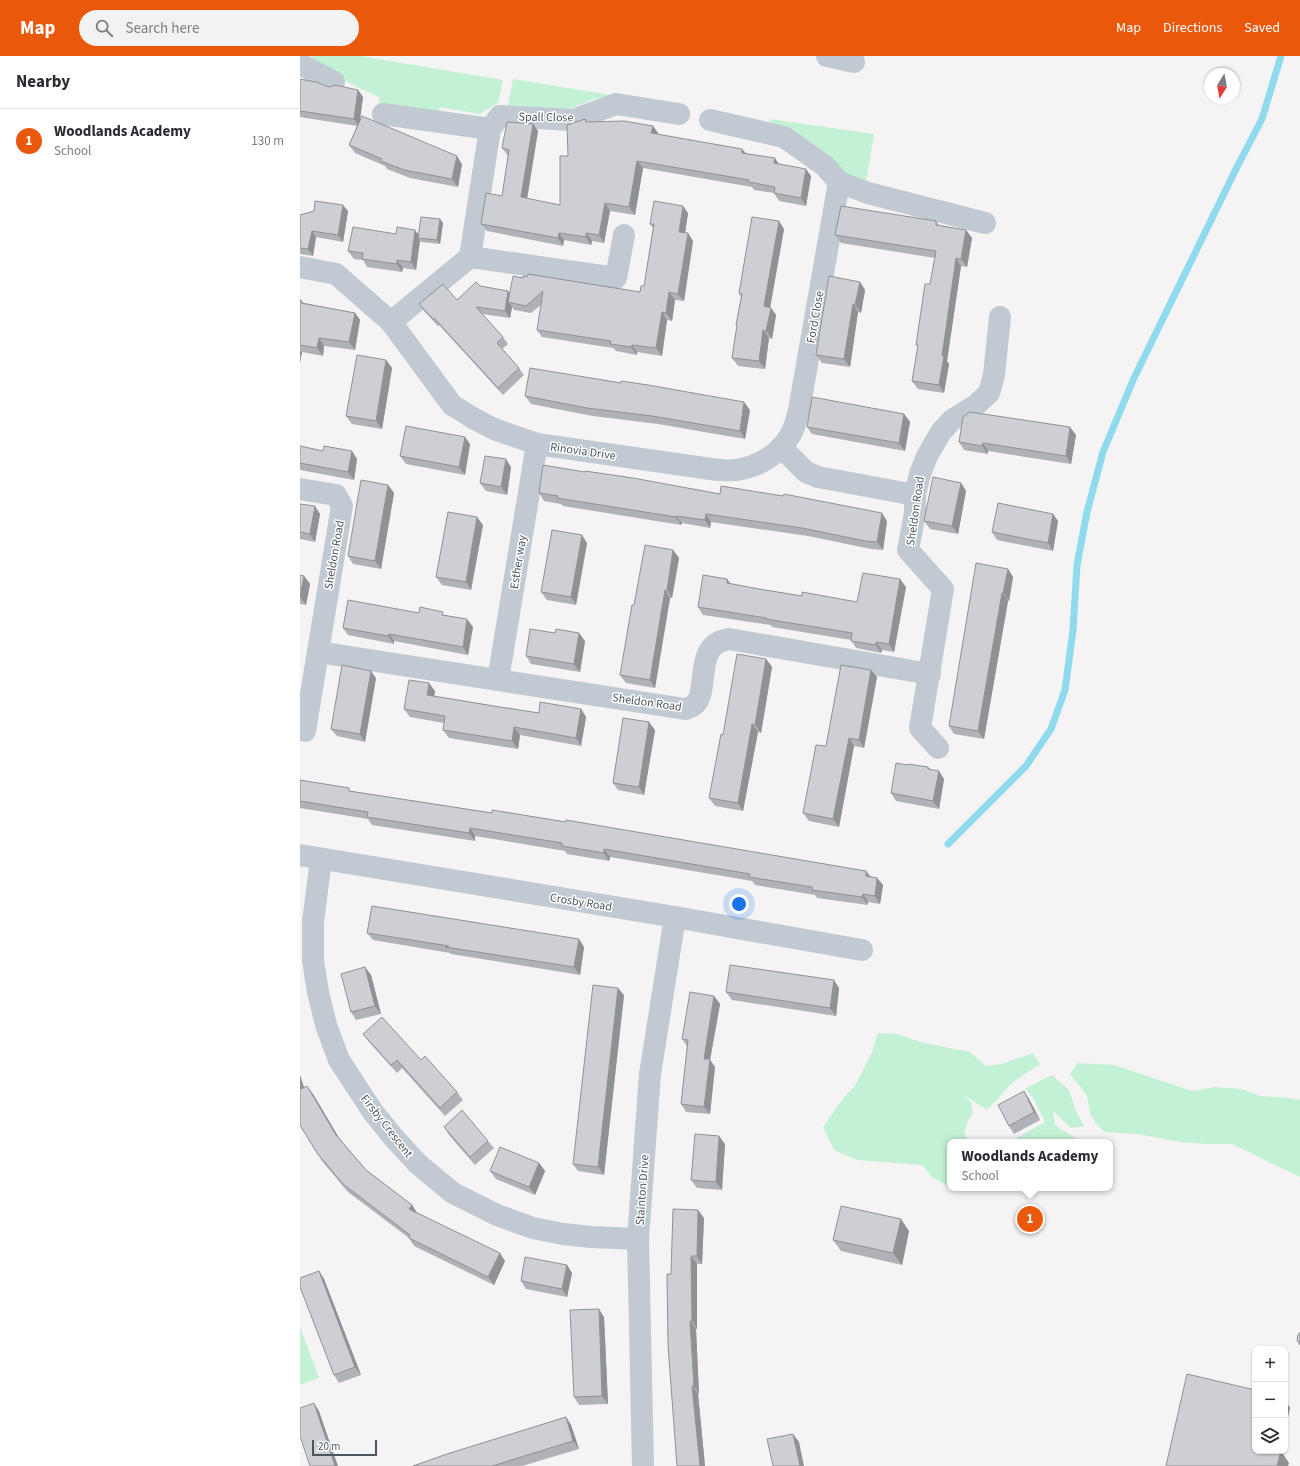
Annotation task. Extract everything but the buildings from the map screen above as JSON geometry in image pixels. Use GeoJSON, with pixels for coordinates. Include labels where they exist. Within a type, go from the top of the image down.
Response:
{"type":"FeatureCollection","features":[{"type":"Feature","properties":{"kind":"street"},"geometry":{"type":"LineString","coordinates":[[827,56],[854,62]]}},
{"type":"Feature","properties":{"kind":"street"},"geometry":{"type":"LineString","coordinates":[[300,64],[334,82]]}},
{"type":"Feature","properties":{"kind":"street","name":"Spall Close"},"geometry":{"type":"LineString","coordinates":[[490,129],[500,116],[573,120],[616,104],[679,114]]}},
{"type":"Feature","properties":{"kind":"street"},"geometry":{"type":"LineString","coordinates":[[383,114],[490,129],[470,257],[391,322]]}},
{"type":"Feature","properties":{"kind":"street"},"geometry":{"type":"LineString","coordinates":[[710,120],[784,137],[825,166],[839,182],[868,193],[985,222]]}},
{"type":"Feature","properties":{"kind":"street","name":"Ford Close"},"geometry":{"type":"LineString","coordinates":[[781,447],[791,434],[799,410],[839,182]]}},
{"type":"Feature","properties":{"kind":"street"},"geometry":{"type":"LineString","coordinates":[[470,257],[616,278],[624,235]]}},
{"type":"Feature","properties":{"kind":"street","name":"Rinovia Drive"},"geometry":{"type":"LineString","coordinates":[[300,267],[336,274],[391,322],[452,405],[494,429],[537,444],[711,470],[735,470],[756,465],[781,447]]}},
{"type":"Feature","properties":{"kind":"street","name":"Sheldon Road"},"geometry":{"type":"LineString","coordinates":[[938,748],[920,728],[943,589],[908,550],[915,513],[915,495],[920,474],[927,456],[941,432],[952,420],[976,405],[989,393],[994,376],[1000,316]]}},
{"type":"Feature","properties":{"kind":"street","name":"Esther way"},"geometry":{"type":"LineString","coordinates":[[498,680],[537,444]]}},
{"type":"Feature","properties":{"kind":"street"},"geometry":{"type":"LineString","coordinates":[[781,447],[806,472],[818,477],[915,495]]}},
{"type":"Feature","properties":{"kind":"street","name":"Sheldon Road"},"geometry":{"type":"LineString","coordinates":[[300,489],[336,495],[342,506],[305,731]]}},
{"type":"Feature","properties":{"kind":"street","name":"Sheldon Road"},"geometry":{"type":"LineString","coordinates":[[318,652],[685,709],[693,706],[698,699],[709,651],[717,643],[729,639],[930,674]]}},
{"type":"Feature","properties":{"kind":"street","name":"Crosby Road"},"geometry":{"type":"LineString","coordinates":[[310,857],[675,917],[862,950]]}},
{"type":"Feature","properties":{"kind":"street","name":"Firsby Crescent"},"geometry":{"type":"LineString","coordinates":[[310,857],[313,961],[326,1026],[339,1060],[373,1112],[394,1138],[418,1164],[453,1193],[497,1215],[533,1228],[563,1234],[638,1239]]}},
{"type":"Feature","properties":{"kind":"street","name":"Stainton Drive"},"geometry":{"type":"LineString","coordinates":[[643,1466],[638,1239],[650,1074],[675,917]]}},
{"type":"Feature","properties":{"kind":"green space"},"geometry":{"type":"Polygon","coordinates":[[[311,56],[360,56],[503,80],[498,103],[480,114],[440,107],[436,115],[380,107],[379,97],[326,69],[311,56]]]}},
{"type":"Feature","properties":{"kind":"green space"},"geometry":{"type":"Polygon","coordinates":[[[513,79],[611,95],[612,99],[596,98],[562,112],[508,106],[513,79]]]}},
{"type":"Feature","properties":{"kind":"green space"},"geometry":{"type":"Polygon","coordinates":[[[770,119],[874,134],[865,187],[774,129],[770,119]]]}},
{"type":"Feature","properties":{"kind":"green space"},"geometry":{"type":"Polygon","coordinates":[[[878,1033],[897,1034],[924,1043],[970,1052],[986,1066],[1002,1064],[1033,1053],[1040,1064],[1013,1082],[987,1110],[963,1094],[971,1102],[973,1113],[968,1121],[964,1133],[967,1139],[947,1139],[947,1185],[933,1178],[922,1165],[857,1160],[834,1150],[823,1127],[844,1097],[855,1086],[871,1055],[878,1033]]]}},
{"type":"Feature","properties":{"kind":"green space"},"geometry":{"type":"Polygon","coordinates":[[[1077,1063],[1114,1065],[1192,1091],[1215,1087],[1242,1089],[1260,1096],[1300,1100],[1300,1177],[1232,1144],[1181,1142],[1136,1134],[1105,1132],[1098,1126],[1090,1114],[1087,1095],[1070,1074],[1077,1063]]]}},
{"type":"Feature","properties":{"kind":"green space"},"geometry":{"type":"Polygon","coordinates":[[[1052,1075],[1069,1090],[1076,1111],[1084,1126],[1071,1128],[1053,1111],[1055,1125],[1076,1139],[1015,1139],[1045,1122],[1032,1096],[1025,1089],[1052,1075]]]}},
{"type":"Feature","properties":{"kind":"green space"},"geometry":{"type":"Polygon","coordinates":[[[300,1327],[319,1378],[300,1385],[300,1327]]]}},
{"type":"Feature","properties":{"kind":"waterway"},"geometry":{"type":"LineString","coordinates":[[948,844],[1026,766],[1051,729],[1065,690],[1073,630],[1077,565],[1087,512],[1103,452],[1134,378],[1262,119],[1281,56]]}},
{"type":"Feature","properties":{"kind":"place","name":"Woodlands Academy"},"geometry":{"type":"Point","coordinates":[1030,1219]}}]}
